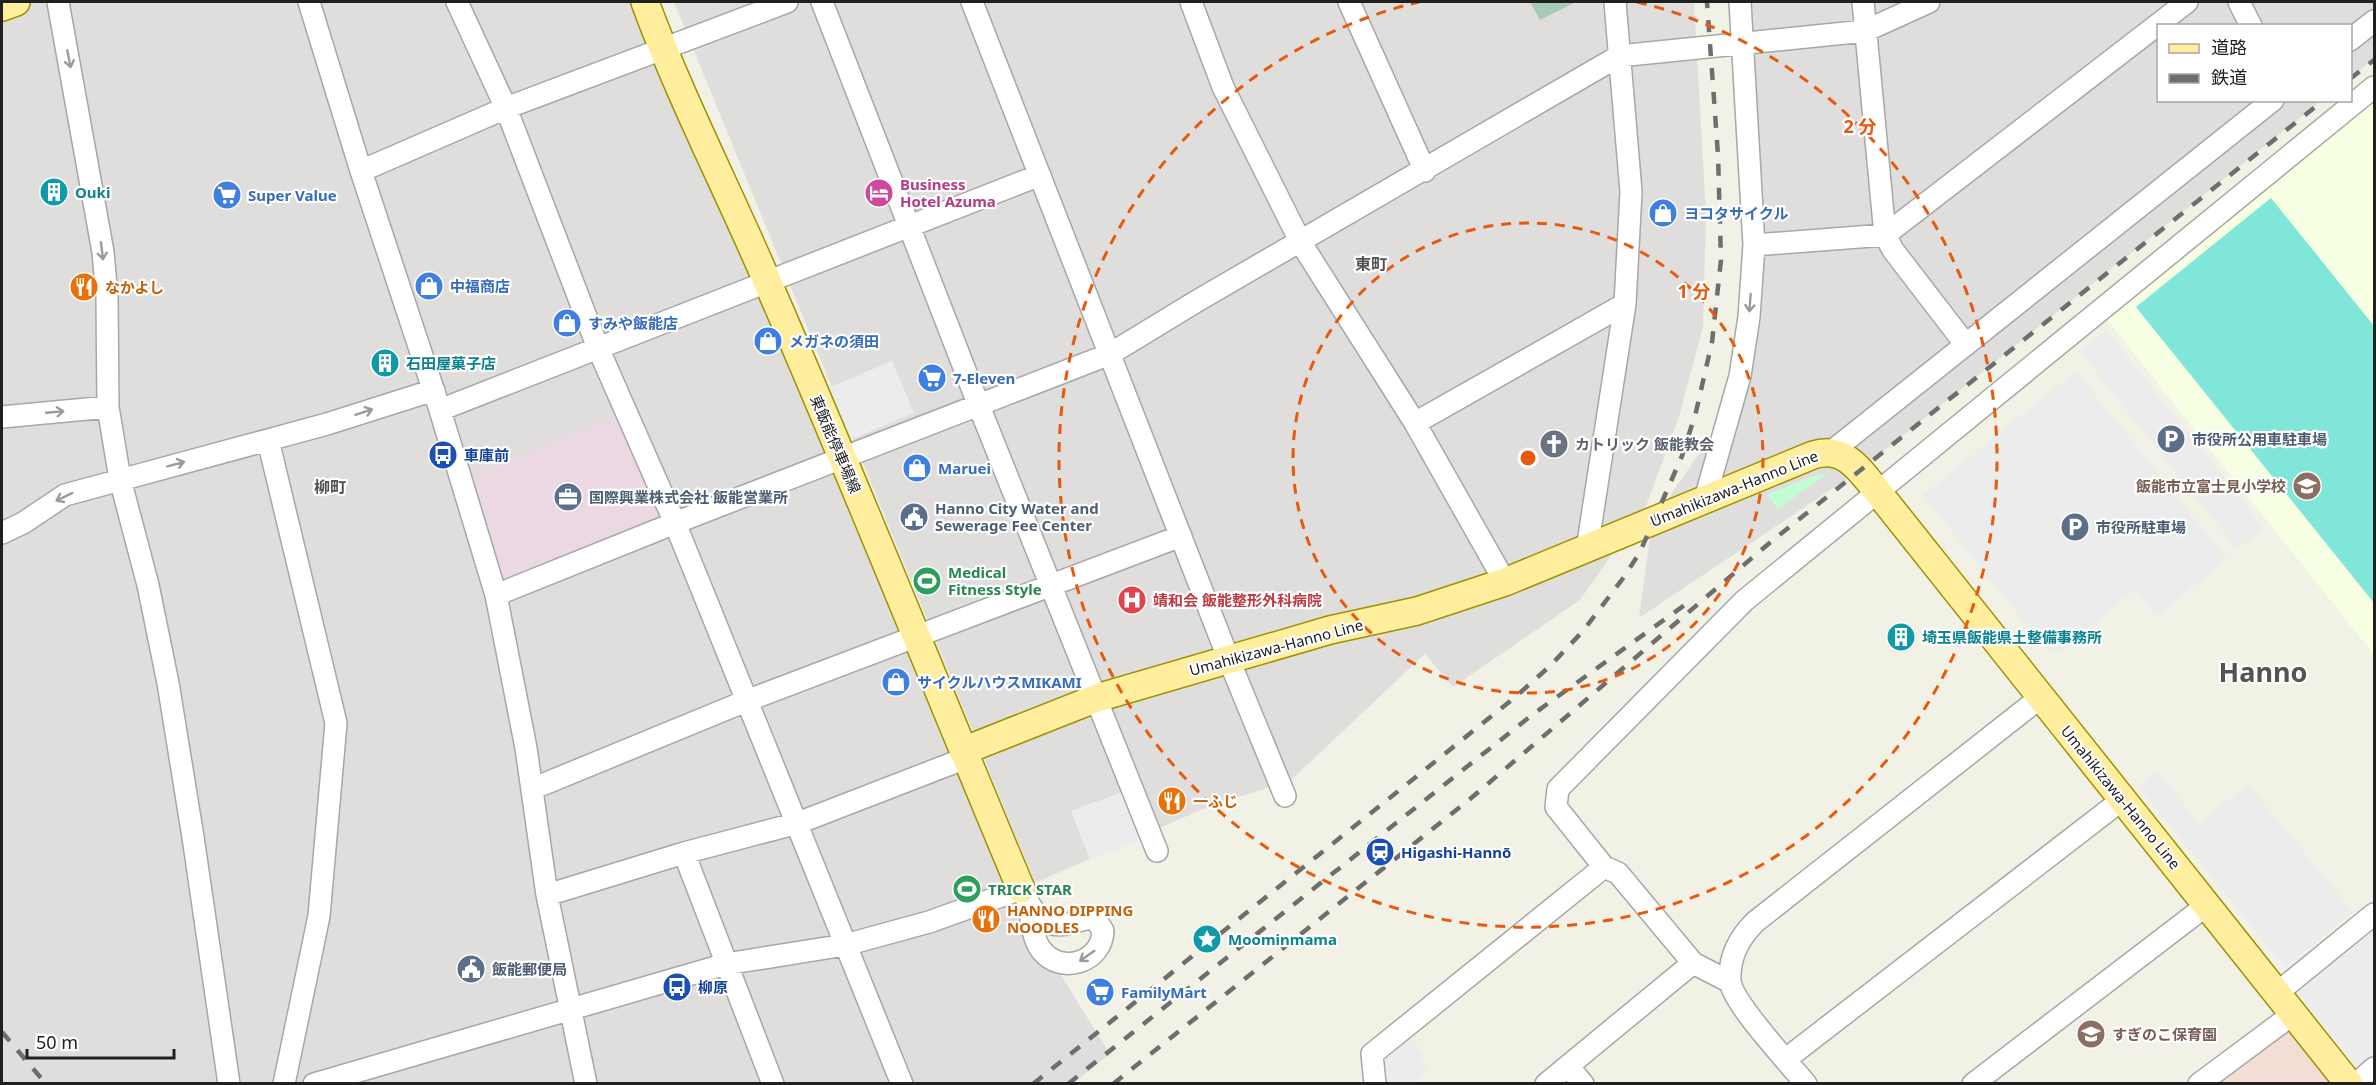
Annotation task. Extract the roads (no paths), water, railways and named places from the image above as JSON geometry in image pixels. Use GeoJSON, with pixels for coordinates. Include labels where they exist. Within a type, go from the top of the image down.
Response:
{"type":"FeatureCollection","features":[{"type":"Feature","properties":{"kind":"main road"},"geometry":{"type":"LineString","coordinates":[[2,7],[16,2]]}},
{"type":"Feature","properties":{"kind":"main road","name":"東飯能停車場線"},"geometry":{"type":"LineString","coordinates":[[645,2],[662,48],[767,281],[843,459],[1025,898]]}},
{"type":"Feature","properties":{"kind":"main road","name":"Umahikizawa-Hanno Line"},"geometry":{"type":"LineString","coordinates":[[964,755],[1097,698],[1330,630],[1417,611],[1505,582],[1813,455],[1831,452],[1848,458],[1877,491],[2349,1083]]}},
{"type":"Feature","properties":{"kind":"street"},"geometry":{"type":"LineString","coordinates":[[58,2],[103,252],[108,407],[120,479],[148,585],[168,683],[194,839],[229,1083]]}},
{"type":"Feature","properties":{"kind":"street"},"geometry":{"type":"LineString","coordinates":[[309,2],[361,171],[437,400],[496,595],[532,789],[547,895],[586,1083]]}},
{"type":"Feature","properties":{"kind":"street"},"geometry":{"type":"LineString","coordinates":[[457,2],[506,108],[598,348],[675,523],[902,1083]]}},
{"type":"Feature","properties":{"kind":"street"},"geometry":{"type":"LineString","coordinates":[[361,171],[506,108],[787,2]]}},
{"type":"Feature","properties":{"kind":"street"},"geometry":{"type":"LineString","coordinates":[[822,2],[979,406],[1157,851]]}},
{"type":"Feature","properties":{"kind":"street"},"geometry":{"type":"LineString","coordinates":[[972,2],[1229,660],[1285,796]]}},
{"type":"Feature","properties":{"kind":"street"},"geometry":{"type":"LineString","coordinates":[[1191,2],[1223,87],[1301,243],[1415,423],[1505,582]]}},
{"type":"Feature","properties":{"kind":"street"},"geometry":{"type":"LineString","coordinates":[[1349,2],[1425,171]]}},
{"type":"Feature","properties":{"kind":"street"},"geometry":{"type":"LineString","coordinates":[[1587,549],[1625,304],[1631,192],[1615,2]]}},
{"type":"Feature","properties":{"kind":"street"},"geometry":{"type":"LineString","coordinates":[[1705,499],[1740,376],[1749,317],[1754,245],[1740,2]]}},
{"type":"Feature","properties":{"kind":"street"},"geometry":{"type":"LineString","coordinates":[[1863,2],[1885,235],[1893,250],[1966,345]]}},
{"type":"Feature","properties":{"kind":"street"},"geometry":{"type":"LineString","coordinates":[[496,595],[1110,354],[1619,56],[1865,31],[1929,2]]}},
{"type":"Feature","properties":{"kind":"street"},"geometry":{"type":"LineString","coordinates":[[2158,24],[2187,2]]}},
{"type":"Feature","properties":{"kind":"street"},"geometry":{"type":"LineString","coordinates":[[2239,2],[2250,24]]}},
{"type":"Feature","properties":{"kind":"street"},"geometry":{"type":"LineString","coordinates":[[2352,38],[2374,21]]}},
{"type":"Feature","properties":{"kind":"street"},"geometry":{"type":"LineString","coordinates":[[1754,245],[1885,235],[2157,25]]}},
{"type":"Feature","properties":{"kind":"street"},"geometry":{"type":"LineString","coordinates":[[1730,982],[1693,963],[1618,873],[1604,867],[1556,807],[1558,789],[1744,601],[2374,87]]}},
{"type":"Feature","properties":{"kind":"street"},"geometry":{"type":"LineString","coordinates":[[1831,452],[2270,102]]}},
{"type":"Feature","properties":{"kind":"street"},"geometry":{"type":"LineString","coordinates":[[2,533],[23,523],[65,495],[327,424],[437,400],[598,348],[1040,175]]}},
{"type":"Feature","properties":{"kind":"street"},"geometry":{"type":"LineString","coordinates":[[1415,423],[1625,304]]}},
{"type":"Feature","properties":{"kind":"street"},"geometry":{"type":"LineString","coordinates":[[2,417],[108,407]]}},
{"type":"Feature","properties":{"kind":"street"},"geometry":{"type":"LineString","coordinates":[[268,440],[336,723],[319,916],[284,1083]]}},
{"type":"Feature","properties":{"kind":"street"},"geometry":{"type":"LineString","coordinates":[[532,789],[746,701],[1052,587],[1181,536]]}},
{"type":"Feature","properties":{"kind":"street"},"geometry":{"type":"LineString","coordinates":[[1806,1083],[1741,1004],[1730,982],[1733,954],[1741,936],[1755,922],[2041,697]]}},
{"type":"Feature","properties":{"kind":"street"},"geometry":{"type":"LineString","coordinates":[[547,895],[798,823],[964,755]]}},
{"type":"Feature","properties":{"kind":"street"},"geometry":{"type":"LineString","coordinates":[[1786,1059],[2123,800]]}},
{"type":"Feature","properties":{"kind":"street"},"geometry":{"type":"LineString","coordinates":[[684,854],[773,1083]]}},
{"type":"Feature","properties":{"kind":"street"},"geometry":{"type":"LineString","coordinates":[[1374,1083],[1372,1054],[1604,867]]}},
{"type":"Feature","properties":{"kind":"street"},"geometry":{"type":"LineString","coordinates":[[314,1083],[726,964],[845,945],[1025,898]]}},
{"type":"Feature","properties":{"kind":"street"},"geometry":{"type":"LineString","coordinates":[[1973,1083],[2207,905]]}},
{"type":"Feature","properties":{"kind":"street"},"geometry":{"type":"LineString","coordinates":[[2199,1083],[2285,1003],[2374,914]]}},
{"type":"Feature","properties":{"kind":"street"},"geometry":{"type":"LineString","coordinates":[[1546,1083],[1693,963]]}},
{"type":"Feature","properties":{"kind":"street"},"geometry":{"type":"LineString","coordinates":[[1569,1066],[1583,1083]]}},
{"type":"Feature","properties":{"kind":"street"},"geometry":{"type":"LineString","coordinates":[[2356,1083],[2374,1068]]}},
{"type":"Feature","properties":{"kind":"railway"},"geometry":{"type":"LineString","coordinates":[[1033,1084],[1513,699],[1550,666],[1583,631],[1640,552],[1682,456],[1696,412],[1712,342],[1721,260],[1718,155],[1707,2]]}},
{"type":"Feature","properties":{"kind":"railway"},"geometry":{"type":"LineString","coordinates":[[2352,77],[2374,60]]}},
{"type":"Feature","properties":{"kind":"railway"},"geometry":{"type":"LineString","coordinates":[[1113,1084],[1470,799],[1773,540],[2321,102]]}},
{"type":"Feature","properties":{"kind":"railway"},"geometry":{"type":"LineString","coordinates":[[1068,1084],[1532,715],[1686,604]]}},
{"type":"Feature","properties":{"kind":"railway"},"geometry":{"type":"LineString","coordinates":[[2,1032],[46,1084]]}},
{"type":"Feature","properties":{"kind":"place","name":"Ouki"},"geometry":{"type":"Point","coordinates":[54,192]}},
{"type":"Feature","properties":{"kind":"place","name":"Business Hotel Azuma"},"geometry":{"type":"Point","coordinates":[879,193]}},
{"type":"Feature","properties":{"kind":"place","name":"Super Value"},"geometry":{"type":"Point","coordinates":[227,195]}},
{"type":"Feature","properties":{"kind":"place","name":"ヨコタサイクル"},"geometry":{"type":"Point","coordinates":[1663,213]}},
{"type":"Feature","properties":{"kind":"place","name":"中福商店"},"geometry":{"type":"Point","coordinates":[429,286]}},
{"type":"Feature","properties":{"kind":"place","name":"なかよし"},"geometry":{"type":"Point","coordinates":[84,287]}},
{"type":"Feature","properties":{"kind":"place","name":"すみや飯能店"},"geometry":{"type":"Point","coordinates":[567,323]}},
{"type":"Feature","properties":{"kind":"place","name":"メガネの須田"},"geometry":{"type":"Point","coordinates":[768,341]}},
{"type":"Feature","properties":{"kind":"place","name":"石田屋菓子店"},"geometry":{"type":"Point","coordinates":[385,363]}},
{"type":"Feature","properties":{"kind":"place","name":"7-Eleven"},"geometry":{"type":"Point","coordinates":[932,378]}},
{"type":"Feature","properties":{"kind":"place","name":"市役所公用車駐車場"},"geometry":{"type":"Point","coordinates":[2171,439]}},
{"type":"Feature","properties":{"kind":"place","name":"カトリック 飯能教会"},"geometry":{"type":"Point","coordinates":[1554,444]}},
{"type":"Feature","properties":{"kind":"place","name":"車庫前"},"geometry":{"type":"Point","coordinates":[443,455]}},
{"type":"Feature","properties":{"kind":"place","name":"Maruei"},"geometry":{"type":"Point","coordinates":[917,468]}},
{"type":"Feature","properties":{"kind":"place","name":"飯能市立富士見小学校"},"geometry":{"type":"Point","coordinates":[2307,486]}},
{"type":"Feature","properties":{"kind":"place","name":"国際興業株式会社 飯能営業所"},"geometry":{"type":"Point","coordinates":[568,497]}},
{"type":"Feature","properties":{"kind":"place","name":"Hanno City Water and Sewerage Fee Center"},"geometry":{"type":"Point","coordinates":[914,517]}},
{"type":"Feature","properties":{"kind":"place","name":"市役所駐車場"},"geometry":{"type":"Point","coordinates":[2075,527]}},
{"type":"Feature","properties":{"kind":"place","name":"Medical Fitness Style"},"geometry":{"type":"Point","coordinates":[927,581]}},
{"type":"Feature","properties":{"kind":"place","name":"靖和会 飯能整形外科病院"},"geometry":{"type":"Point","coordinates":[1132,600]}},
{"type":"Feature","properties":{"kind":"place","name":"埼玉県飯能県土整備事務所"},"geometry":{"type":"Point","coordinates":[1901,637]}},
{"type":"Feature","properties":{"kind":"place","name":"サイクルハウスMIKAMI"},"geometry":{"type":"Point","coordinates":[896,682]}},
{"type":"Feature","properties":{"kind":"place","name":"一ふじ"},"geometry":{"type":"Point","coordinates":[1172,801]}},
{"type":"Feature","properties":{"kind":"place","name":"Higashi-Hannō"},"geometry":{"type":"Point","coordinates":[1380,852]}},
{"type":"Feature","properties":{"kind":"place","name":"TRICK STAR"},"geometry":{"type":"Point","coordinates":[967,889]}},
{"type":"Feature","properties":{"kind":"place","name":"HANNO DIPPING NOODLES"},"geometry":{"type":"Point","coordinates":[986,919]}},
{"type":"Feature","properties":{"kind":"place","name":"Moominmama"},"geometry":{"type":"Point","coordinates":[1207,939]}},
{"type":"Feature","properties":{"kind":"place","name":"飯能郵便局"},"geometry":{"type":"Point","coordinates":[471,969]}},
{"type":"Feature","properties":{"kind":"place","name":"柳原"},"geometry":{"type":"Point","coordinates":[677,987]}},
{"type":"Feature","properties":{"kind":"place","name":"FamilyMart"},"geometry":{"type":"Point","coordinates":[1100,992]}},
{"type":"Feature","properties":{"kind":"place","name":"すぎのこ保育園"},"geometry":{"type":"Point","coordinates":[2091,1034]}},
{"type":"Feature","properties":{"kind":"district","name":"東町"},"geometry":{"type":"Point","coordinates":[1371,264]}},
{"type":"Feature","properties":{"kind":"district","name":"柳町"},"geometry":{"type":"Point","coordinates":[330,487]}},
{"type":"Feature","properties":{"kind":"district","name":"Hanno"},"geometry":{"type":"Point","coordinates":[2263,671]}}]}
